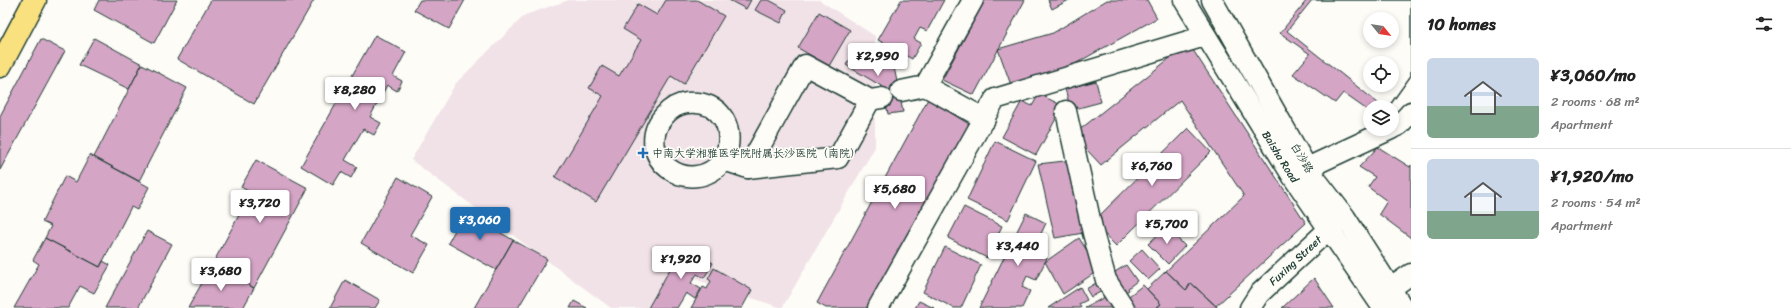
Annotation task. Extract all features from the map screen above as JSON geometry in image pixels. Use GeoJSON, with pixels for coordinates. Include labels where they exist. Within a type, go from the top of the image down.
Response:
{"type":"FeatureCollection","features":[{"type":"Feature","properties":{"kind":"main road"},"geometry":{"type":"LineString","coordinates":[[0,66],[35,0]]}},
{"type":"Feature","properties":{"kind":"street"},"geometry":{"type":"LineString","coordinates":[[925,86],[973,0]]}},
{"type":"Feature","properties":{"kind":"street","name":"Baisha Road"},"geometry":{"type":"LineString","coordinates":[[1184,0],[1293,177],[1383,308]]}},
{"type":"Feature","properties":{"kind":"street","name":"白沙路"},"geometry":{"type":"LineString","coordinates":[[1212,0],[1307,168],[1345,217],[1403,308]]}},
{"type":"Feature","properties":{"kind":"street"},"geometry":{"type":"LineString","coordinates":[[878,308],[995,100],[1205,36]]}},
{"type":"Feature","properties":{"kind":"street"},"geometry":{"type":"LineString","coordinates":[[724,160],[748,168],[838,158],[876,99],[805,65],[748,168]]}},
{"type":"Feature","properties":{"kind":"street"},"geometry":{"type":"LineString","coordinates":[[901,91],[925,86],[985,119]]}},
{"type":"Feature","properties":{"kind":"street"},"geometry":{"type":"LineString","coordinates":[[1066,111],[1096,247],[1106,280],[1124,308]]}},
{"type":"Feature","properties":{"kind":"street"},"geometry":{"type":"LineString","coordinates":[[1399,125],[1411,112]]}},
{"type":"Feature","properties":{"kind":"street"},"geometry":{"type":"LineString","coordinates":[[1307,168],[1376,136]]}},
{"type":"Feature","properties":{"kind":"street","name":"Fuxing Street"},"geometry":{"type":"LineString","coordinates":[[1250,308],[1259,294],[1329,229],[1345,217]]}},
{"type":"Feature","properties":{"kind":"street"},"geometry":{"type":"LineString","coordinates":[[1391,288],[1411,274]]}},
{"type":"Feature","properties":{"kind":"shaded area","name":"中南大学湘雅医学院附属长沙医院（南院）"},"geometry":{"type":"Polygon","coordinates":[[[569,0],[819,0],[875,36],[875,147],[782,308],[682,275],[662,308],[611,308],[411,160],[456,83],[525,15],[569,0]]]}},
{"type":"Feature","properties":{"kind":"building"},"geometry":{"type":"Polygon","coordinates":[[[99,0],[177,0],[154,43],[94,10],[99,0]]]}},
{"type":"Feature","properties":{"kind":"building"},"geometry":{"type":"Polygon","coordinates":[[[211,0],[314,0],[254,104],[177,59],[211,0]]]}},
{"type":"Feature","properties":{"kind":"building"},"geometry":{"type":"Polygon","coordinates":[[[420,0],[465,0],[449,29],[414,10],[420,0]]]}},
{"type":"Feature","properties":{"kind":"building"},"geometry":{"type":"Polygon","coordinates":[[[666,0],[697,0],[724,16],[684,84],[671,76],[596,202],[555,177],[603,96],[589,88],[602,66],[619,76],[641,40],[623,29],[638,4],[657,15],[666,0]]]}},
{"type":"Feature","properties":{"kind":"building"},"geometry":{"type":"Polygon","coordinates":[[[729,0],[751,0],[746,9],[729,0]]]}},
{"type":"Feature","properties":{"kind":"building"},"geometry":{"type":"Polygon","coordinates":[[[761,0],[769,0],[787,10],[781,23],[755,10],[761,0]]]}},
{"type":"Feature","properties":{"kind":"building"},"geometry":{"type":"Polygon","coordinates":[[[901,0],[944,0],[927,31],[920,28],[914,39],[921,43],[912,59],[878,40],[901,0]]]}},
{"type":"Feature","properties":{"kind":"building"},"geometry":{"type":"Polygon","coordinates":[[[985,0],[1025,0],[974,95],[942,80],[985,0]]]}},
{"type":"Feature","properties":{"kind":"building"},"geometry":{"type":"Polygon","coordinates":[[[1048,0],[1069,0],[1052,9],[1048,0]]]}},
{"type":"Feature","properties":{"kind":"building"},"geometry":{"type":"Polygon","coordinates":[[[1107,0],[1147,0],[1157,18],[1073,65],[1011,85],[998,49],[1053,33],[1107,0]]]}},
{"type":"Feature","properties":{"kind":"building"},"geometry":{"type":"Polygon","coordinates":[[[1307,0],[1411,0],[1411,75],[1399,92],[1399,56],[1363,56],[1363,92],[1399,92],[1393,100],[1363,100],[1363,107],[1343,93],[1335,103],[1293,74],[1310,54],[1280,33],[1307,0]]]}},
{"type":"Feature","properties":{"kind":"building"},"geometry":{"type":"Polygon","coordinates":[[[1312,0],[1411,0],[1411,76],[1394,100],[1374,100],[1364,92],[1399,92],[1399,56],[1363,56],[1363,91],[1287,31],[1312,0]]]}},
{"type":"Feature","properties":{"kind":"building"},"geometry":{"type":"Polygon","coordinates":[[[819,12],[850,30],[829,66],[798,48],[819,12]]]}},
{"type":"Feature","properties":{"kind":"building"},"geometry":{"type":"Polygon","coordinates":[[[375,35],[406,52],[393,76],[402,81],[397,91],[387,85],[370,117],[381,123],[374,135],[363,129],[345,160],[357,167],[351,178],[341,172],[333,185],[301,166],[375,35]]]}},
{"type":"Feature","properties":{"kind":"building"},"geometry":{"type":"Polygon","coordinates":[[[94,38],[142,64],[129,89],[79,65],[94,38]]]}},
{"type":"Feature","properties":{"kind":"building"},"geometry":{"type":"Polygon","coordinates":[[[41,39],[65,51],[0,170],[0,116],[41,39]]]}},
{"type":"Feature","properties":{"kind":"building"},"geometry":{"type":"Polygon","coordinates":[[[859,46],[894,67],[903,112],[888,114],[883,87],[846,65],[859,46]]]}},
{"type":"Feature","properties":{"kind":"building"},"geometry":{"type":"Polygon","coordinates":[[[1191,47],[1306,223],[1216,306],[1191,283],[1186,290],[1166,271],[1244,196],[1180,100],[1101,165],[1073,135],[1170,58],[1191,47]]]}},
{"type":"Feature","properties":{"kind":"building"},"geometry":{"type":"Polygon","coordinates":[[[142,64],[187,88],[139,181],[94,157],[142,64]]]}},
{"type":"Feature","properties":{"kind":"building"},"geometry":{"type":"Polygon","coordinates":[[[1096,81],[1101,102],[1071,110],[1065,89],[1096,81]]]}},
{"type":"Feature","properties":{"kind":"building"},"geometry":{"type":"Polygon","coordinates":[[[1039,94],[1063,106],[1036,155],[1002,137],[1022,101],[1032,106],[1039,94]]]}},
{"type":"Feature","properties":{"kind":"building"},"geometry":{"type":"Polygon","coordinates":[[[928,99],[969,124],[870,308],[826,308],[817,303],[928,99]]]}},
{"type":"Feature","properties":{"kind":"building"},"geometry":{"type":"Polygon","coordinates":[[[1188,128],[1211,152],[1116,246],[1093,222],[1188,128]]]}},
{"type":"Feature","properties":{"kind":"building"},"geometry":{"type":"Polygon","coordinates":[[[995,141],[1036,161],[1008,220],[967,200],[995,141]]]}},
{"type":"Feature","properties":{"kind":"building"},"geometry":{"type":"Polygon","coordinates":[[[1378,147],[1410,167],[1411,165],[1411,238],[1379,214],[1387,201],[1368,187],[1375,177],[1359,167],[1378,147]]]}},
{"type":"Feature","properties":{"kind":"building"},"geometry":{"type":"Polygon","coordinates":[[[90,155],[149,187],[137,210],[131,207],[100,267],[45,238],[51,226],[42,222],[65,176],[76,182],[90,155]]]}},
{"type":"Feature","properties":{"kind":"building"},"geometry":{"type":"Polygon","coordinates":[[[256,160],[308,188],[254,288],[212,265],[251,193],[241,187],[256,160]]]}},
{"type":"Feature","properties":{"kind":"building"},"geometry":{"type":"Polygon","coordinates":[[[1074,160],[1089,232],[1055,238],[1038,164],[1074,160]]]}},
{"type":"Feature","properties":{"kind":"building"},"geometry":{"type":"Polygon","coordinates":[[[398,177],[432,197],[410,235],[429,245],[413,273],[361,243],[398,177]]]}},
{"type":"Feature","properties":{"kind":"building"},"geometry":{"type":"Polygon","coordinates":[[[964,207],[1002,226],[987,258],[948,238],[964,207]]]}},
{"type":"Feature","properties":{"kind":"building"},"geometry":{"type":"Polygon","coordinates":[[[465,212],[513,240],[496,270],[448,243],[465,212]]]}},
{"type":"Feature","properties":{"kind":"building"},"geometry":{"type":"Polygon","coordinates":[[[1026,213],[1046,223],[1039,238],[1046,242],[1040,255],[1047,258],[1036,280],[1027,276],[1022,287],[1030,291],[1022,308],[979,308],[1026,213]]]}},
{"type":"Feature","properties":{"kind":"building"},"geometry":{"type":"Polygon","coordinates":[[[1166,227],[1185,246],[1168,264],[1148,244],[1166,227]]]}},
{"type":"Feature","properties":{"kind":"building"},"geometry":{"type":"Polygon","coordinates":[[[147,231],[172,244],[138,308],[105,308],[147,231]]]}},
{"type":"Feature","properties":{"kind":"building"},"geometry":{"type":"Polygon","coordinates":[[[45,238],[100,267],[103,261],[110,265],[94,293],[80,286],[68,308],[14,308],[39,264],[33,260],[45,238]]]}},
{"type":"Feature","properties":{"kind":"building"},"geometry":{"type":"Polygon","coordinates":[[[1079,238],[1099,270],[1063,294],[1045,262],[1079,238]]]}},
{"type":"Feature","properties":{"kind":"building"},"geometry":{"type":"Polygon","coordinates":[[[513,240],[547,259],[518,308],[474,308],[513,240]]]}},
{"type":"Feature","properties":{"kind":"building"},"geometry":{"type":"Polygon","coordinates":[[[683,246],[713,263],[704,278],[697,274],[691,283],[701,289],[695,299],[686,293],[677,308],[648,308],[683,246]]]}},
{"type":"Feature","properties":{"kind":"building"},"geometry":{"type":"Polygon","coordinates":[[[945,247],[981,265],[961,308],[954,308],[923,292],[945,247]]]}},
{"type":"Feature","properties":{"kind":"building"},"geometry":{"type":"Polygon","coordinates":[[[1142,249],[1160,269],[1148,280],[1129,261],[1142,249]]]}},
{"type":"Feature","properties":{"kind":"building"},"geometry":{"type":"Polygon","coordinates":[[[212,265],[254,288],[243,308],[188,308],[212,265]]]}},
{"type":"Feature","properties":{"kind":"building"},"geometry":{"type":"Polygon","coordinates":[[[1126,265],[1137,281],[1128,288],[1129,290],[1120,296],[1107,277],[1126,265]]]}},
{"type":"Feature","properties":{"kind":"building"},"geometry":{"type":"Polygon","coordinates":[[[714,268],[752,290],[742,308],[691,308],[703,287],[707,289],[711,281],[708,279],[714,268]]]}},
{"type":"Feature","properties":{"kind":"building"},"geometry":{"type":"Polygon","coordinates":[[[1166,271],[1186,290],[1191,283],[1218,308],[1156,308],[1161,304],[1147,289],[1166,271]]]}},
{"type":"Feature","properties":{"kind":"building"},"geometry":{"type":"Polygon","coordinates":[[[1314,278],[1334,308],[1282,308],[1314,278]]]}},
{"type":"Feature","properties":{"kind":"building"},"geometry":{"type":"Polygon","coordinates":[[[345,280],[380,300],[375,308],[330,308],[345,280]]]}},
{"type":"Feature","properties":{"kind":"building"},"geometry":{"type":"Polygon","coordinates":[[[1101,280],[1106,289],[1091,297],[1086,289],[1101,280]]]}},
{"type":"Feature","properties":{"kind":"building"},"geometry":{"type":"Polygon","coordinates":[[[1143,285],[1161,304],[1156,308],[1125,308],[1120,303],[1143,285]]]}},
{"type":"Feature","properties":{"kind":"building"},"geometry":{"type":"Polygon","coordinates":[[[1080,287],[1087,300],[1079,304],[1081,308],[1048,308],[1080,287]]]}},
{"type":"Feature","properties":{"kind":"building"},"geometry":{"type":"Polygon","coordinates":[[[1110,294],[1119,308],[1085,308],[1110,294]]]}},
{"type":"Feature","properties":{"kind":"building"},"geometry":{"type":"Polygon","coordinates":[[[574,301],[587,308],[570,308],[574,301]]]}},
{"type":"Feature","properties":{"kind":"building"},"geometry":{"type":"Polygon","coordinates":[[[919,301],[934,308],[915,308],[919,301]]]}},
{"type":"Feature","properties":{"kind":"place","name":"中南大学湘雅医学院附属长沙医院（南院）"},"geometry":{"type":"Point","coordinates":[643,153]}}]}
